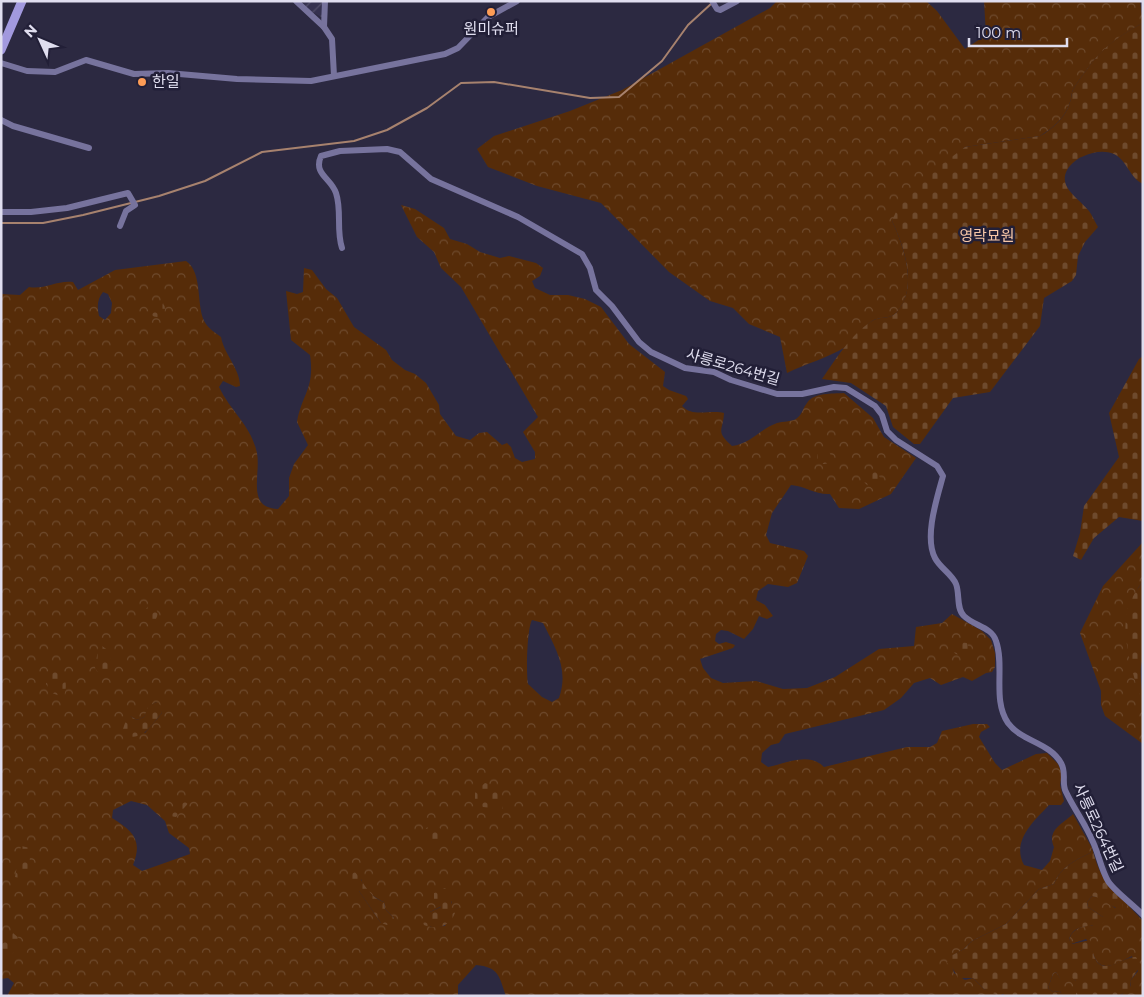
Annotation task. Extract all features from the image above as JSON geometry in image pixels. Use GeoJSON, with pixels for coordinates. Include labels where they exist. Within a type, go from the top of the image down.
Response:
{"type":"FeatureCollection","features":[{"type":"Feature","properties":{"kind":"main road"},"geometry":{"type":"LineString","coordinates":[[1,50],[22,1]]}},
{"type":"Feature","properties":{"kind":"street"},"geometry":{"type":"LineString","coordinates":[[296,1],[324,27],[332,39],[334,76]]}},
{"type":"Feature","properties":{"kind":"street"},"geometry":{"type":"LineString","coordinates":[[324,27],[325,1]]}},
{"type":"Feature","properties":{"kind":"street"},"geometry":{"type":"LineString","coordinates":[[1,63],[27,71],[55,72],[86,60],[134,74],[199,74],[310,81],[445,54],[458,48],[488,16],[517,1]]}},
{"type":"Feature","properties":{"kind":"street"},"geometry":{"type":"LineString","coordinates":[[714,4],[720,10],[737,1]]}},
{"type":"Feature","properties":{"kind":"street"},"geometry":{"type":"LineString","coordinates":[[1,120],[13,126],[90,148]]}},
{"type":"Feature","properties":{"kind":"street","name":"사릉로264번길"},"geometry":{"type":"LineString","coordinates":[[342,248],[338,233],[336,194],[320,173],[319,162],[321,156],[340,152],[387,148],[400,152],[431,179],[518,217],[582,254],[590,268],[596,290],[612,306],[639,342],[651,352],[685,368],[714,372],[731,380],[777,394],[802,394],[834,387],[846,388],[875,406],[882,415],[887,431],[896,440],[936,466],[943,476],[933,515],[931,546],[935,558],[954,580],[958,591],[961,613],[966,618],[989,631],[996,638],[999,652],[1001,694],[1006,720],[1025,739],[1048,749],[1062,764],[1065,774],[1065,792],[1092,840],[1109,883],[1143,915]]}},
{"type":"Feature","properties":{"kind":"street"},"geometry":{"type":"LineString","coordinates":[[1,212],[31,212],[67,208],[125,192],[134,201],[123,215],[120,226]]}},
{"type":"Feature","properties":{"kind":"shaded area"},"geometry":{"type":"Polygon","coordinates":[[[303,1],[322,1],[323,18],[307,9],[303,1]]]}},
{"type":"Feature","properties":{"kind":"green space"},"geometry":{"type":"Polygon","coordinates":[[[777,1],[926,1],[937,11],[965,49],[986,35],[984,1],[1140,1],[1143,23],[1121,36],[1096,58],[1073,90],[1065,113],[1045,133],[1040,136],[965,147],[892,221],[905,255],[908,280],[907,292],[903,303],[896,313],[872,321],[844,348],[787,373],[780,337],[749,324],[733,308],[710,301],[669,272],[601,203],[537,186],[488,167],[477,149],[494,136],[570,111],[622,90],[770,8],[777,1]]]}},
{"type":"Feature","properties":{"kind":"green space","name":"영락묘원"},"geometry":{"type":"Polygon","coordinates":[[[1143,23],[1143,184],[1134,177],[1122,160],[1114,154],[1106,152],[1087,155],[1078,159],[1069,167],[1065,174],[1067,186],[1089,211],[1098,227],[1085,242],[1078,256],[1076,275],[1072,281],[1044,298],[1040,326],[990,392],[953,398],[920,444],[914,444],[893,427],[886,406],[851,383],[822,379],[844,347],[864,326],[875,320],[893,315],[903,303],[907,292],[907,267],[905,255],[892,221],[898,207],[917,183],[965,147],[1040,136],[1050,130],[1065,113],[1073,90],[1096,58],[1120,36],[1143,23]]]}},
{"type":"Feature","properties":{"kind":"green space"},"geometry":{"type":"Polygon","coordinates":[[[401,205],[415,209],[444,228],[450,239],[467,244],[480,252],[500,258],[509,256],[536,263],[543,268],[540,276],[532,281],[535,288],[550,295],[568,295],[585,299],[601,307],[629,344],[665,372],[663,386],[686,396],[688,399],[682,406],[686,410],[691,412],[724,413],[721,431],[723,437],[732,446],[750,439],[777,423],[796,419],[810,399],[814,397],[824,394],[844,393],[873,418],[884,437],[916,458],[891,494],[859,509],[839,508],[830,494],[791,485],[772,513],[766,535],[770,543],[804,551],[808,556],[797,583],[788,587],[768,584],[758,591],[756,600],[765,605],[773,616],[767,619],[759,616],[753,629],[744,639],[728,631],[721,630],[716,634],[715,641],[719,644],[726,642],[735,645],[733,648],[700,659],[703,668],[711,678],[723,683],[756,681],[783,689],[807,688],[835,677],[879,649],[914,646],[916,627],[942,623],[952,614],[982,631],[991,640],[995,653],[995,667],[992,672],[986,673],[972,681],[963,677],[941,685],[930,678],[914,683],[901,698],[884,710],[785,734],[779,743],[771,745],[762,753],[761,762],[768,767],[805,759],[812,760],[824,767],[907,747],[930,747],[937,743],[942,731],[973,724],[987,724],[990,727],[981,732],[979,737],[995,763],[1002,770],[1036,754],[1047,753],[1058,764],[1062,773],[1060,785],[1064,801],[1061,805],[1049,805],[1026,832],[1020,848],[1024,865],[1042,870],[1050,861],[1054,847],[1052,836],[1054,831],[1073,814],[1092,848],[1090,853],[1064,869],[1054,884],[1039,889],[1006,924],[972,941],[964,949],[950,957],[954,973],[965,980],[973,978],[984,989],[1005,996],[506,996],[502,983],[494,970],[476,965],[458,985],[458,996],[7,996],[14,983],[8,978],[1,979],[1,957],[6,957],[13,933],[1,933],[1,294],[20,295],[29,287],[35,288],[61,282],[73,282],[78,290],[115,270],[186,261],[192,267],[195,274],[201,310],[206,324],[221,337],[239,380],[240,386],[236,387],[223,381],[219,387],[246,426],[254,443],[258,462],[258,497],[268,507],[278,509],[289,496],[289,478],[294,464],[308,445],[297,422],[311,375],[310,355],[291,340],[286,291],[297,294],[303,292],[304,268],[312,270],[326,289],[337,298],[354,327],[386,350],[392,360],[426,383],[439,405],[440,414],[456,436],[470,440],[479,433],[487,432],[502,445],[507,443],[511,447],[515,458],[522,462],[535,459],[535,452],[523,432],[538,417],[461,287],[441,268],[434,252],[417,237],[401,205]],[[103,292],[100,297],[98,313],[105,320],[111,313],[112,303],[108,294],[103,292]],[[532,620],[528,641],[528,684],[542,697],[552,702],[559,698],[562,688],[562,669],[560,660],[543,623],[532,620]],[[156,702],[149,707],[144,717],[137,720],[130,716],[145,733],[162,713],[156,702]],[[131,801],[113,810],[112,818],[126,827],[134,837],[137,849],[133,865],[142,871],[190,854],[189,848],[169,833],[165,821],[147,805],[131,801]],[[361,879],[359,891],[381,923],[394,918],[385,909],[384,902],[364,887],[361,879]],[[452,901],[430,912],[430,927],[445,926],[452,901]]]}},
{"type":"Feature","properties":{"kind":"green space"},"geometry":{"type":"Polygon","coordinates":[[[154,301],[160,301],[165,306],[163,315],[154,317],[149,312],[149,306],[154,301]]]}},
{"type":"Feature","properties":{"kind":"green space"},"geometry":{"type":"Polygon","coordinates":[[[1143,356],[1143,521],[1119,517],[1094,538],[1081,560],[1073,556],[1080,533],[1084,506],[1119,457],[1109,413],[1139,359],[1143,356]]]}},
{"type":"Feature","properties":{"kind":"green space"},"geometry":{"type":"Polygon","coordinates":[[[821,450],[827,450],[831,457],[827,464],[821,464],[817,460],[817,454],[821,450]]]}},
{"type":"Feature","properties":{"kind":"green space"},"geometry":{"type":"Polygon","coordinates":[[[865,470],[874,470],[883,481],[876,489],[868,486],[863,480],[861,475],[865,470]]]}},
{"type":"Feature","properties":{"kind":"green space"},"geometry":{"type":"Polygon","coordinates":[[[1143,542],[1143,581],[1138,588],[1126,626],[1135,678],[1143,703],[1143,744],[1105,716],[1101,705],[1101,691],[1080,633],[1103,586],[1143,542]]]}},
{"type":"Feature","properties":{"kind":"green space"},"geometry":{"type":"Polygon","coordinates":[[[1143,581],[1143,659],[1141,674],[1143,703],[1129,658],[1126,622],[1129,604],[1143,581]]]}},
{"type":"Feature","properties":{"kind":"green space"},"geometry":{"type":"Polygon","coordinates":[[[149,605],[155,605],[158,614],[156,619],[146,622],[142,620],[141,616],[149,605]]]}},
{"type":"Feature","properties":{"kind":"green space"},"geometry":{"type":"Polygon","coordinates":[[[959,641],[967,643],[970,652],[960,655],[955,654],[951,650],[951,643],[959,641]]]}},
{"type":"Feature","properties":{"kind":"green space"},"geometry":{"type":"Polygon","coordinates":[[[102,646],[109,651],[112,663],[105,673],[100,675],[95,668],[98,650],[102,646]]]}},
{"type":"Feature","properties":{"kind":"green space"},"geometry":{"type":"Polygon","coordinates":[[[55,663],[64,674],[66,688],[63,697],[52,693],[46,684],[49,668],[55,663]]]}},
{"type":"Feature","properties":{"kind":"green space"},"geometry":{"type":"Polygon","coordinates":[[[156,702],[160,705],[162,713],[139,736],[128,736],[123,729],[126,720],[130,716],[137,720],[144,717],[148,707],[156,702]]]}},
{"type":"Feature","properties":{"kind":"green space"},"geometry":{"type":"Polygon","coordinates":[[[485,783],[495,786],[503,809],[483,807],[475,801],[475,792],[485,783]]]}},
{"type":"Feature","properties":{"kind":"green space"},"geometry":{"type":"Polygon","coordinates":[[[187,798],[192,799],[176,817],[170,816],[172,808],[187,798]]]}},
{"type":"Feature","properties":{"kind":"green space"},"geometry":{"type":"Polygon","coordinates":[[[433,825],[439,828],[442,834],[439,840],[433,843],[427,840],[424,834],[427,828],[433,825]]]}},
{"type":"Feature","properties":{"kind":"green space"},"geometry":{"type":"Polygon","coordinates":[[[21,846],[30,848],[30,857],[28,869],[20,878],[15,877],[21,846]]]}},
{"type":"Feature","properties":{"kind":"green space"},"geometry":{"type":"Polygon","coordinates":[[[1092,848],[1103,877],[1111,889],[1123,900],[1122,909],[1092,896],[1087,902],[1088,907],[1103,917],[1105,921],[1101,925],[1081,927],[1073,931],[1069,940],[1072,944],[1090,940],[1094,956],[1102,966],[1108,966],[1131,957],[1136,957],[1141,965],[1130,981],[1131,989],[1120,995],[1076,996],[1076,981],[1072,978],[1061,980],[1056,972],[1053,974],[1048,988],[1053,992],[1060,991],[1062,996],[1005,996],[1003,994],[999,996],[984,989],[973,978],[958,978],[952,967],[947,963],[949,957],[964,949],[972,941],[1006,924],[1039,889],[1054,884],[1064,869],[1090,853],[1092,848]]]}},
{"type":"Feature","properties":{"kind":"green space"},"geometry":{"type":"Polygon","coordinates":[[[355,872],[371,893],[384,902],[385,909],[394,918],[392,923],[387,925],[381,923],[359,891],[345,881],[348,874],[355,872]]]}},
{"type":"Feature","properties":{"kind":"green space"},"geometry":{"type":"Polygon","coordinates":[[[445,888],[452,897],[451,907],[455,913],[453,918],[446,924],[438,927],[424,925],[422,919],[430,912],[441,907],[434,902],[434,893],[445,888]]]}},
{"type":"Feature","properties":{"kind":"green space"},"geometry":{"type":"Polygon","coordinates":[[[1092,896],[1101,897],[1115,908],[1123,900],[1143,921],[1143,996],[1110,996],[1121,995],[1131,986],[1130,981],[1138,971],[1132,956],[1117,964],[1106,966],[1097,962],[1086,939],[1071,944],[1069,940],[1072,933],[1081,927],[1092,926],[1103,917],[1088,907],[1087,902],[1092,896]]]}},
{"type":"Feature","properties":{"kind":"green space"},"geometry":{"type":"Polygon","coordinates":[[[1,933],[13,933],[21,940],[17,950],[6,958],[1,957],[1,933]]]}},
{"type":"Feature","properties":{"kind":"green space"},"geometry":{"type":"Polygon","coordinates":[[[1056,972],[1060,978],[1072,977],[1076,981],[1076,996],[1062,996],[1060,991],[1053,992],[1048,988],[1053,974],[1056,972]]]}},
{"type":"Feature","properties":{"kind":"waterway"},"geometry":{"type":"LineString","coordinates":[[1,223],[43,223],[83,215],[159,196],[205,181],[262,152],[354,141],[387,130],[427,108],[461,83],[494,82],[590,98],[619,97],[662,61],[688,25],[712,3]]}},
{"type":"Feature","properties":{"kind":"place","name":"원미슈퍼"},"geometry":{"type":"Point","coordinates":[491,12]}},
{"type":"Feature","properties":{"kind":"place","name":"한일"},"geometry":{"type":"Point","coordinates":[142,82]}}]}
